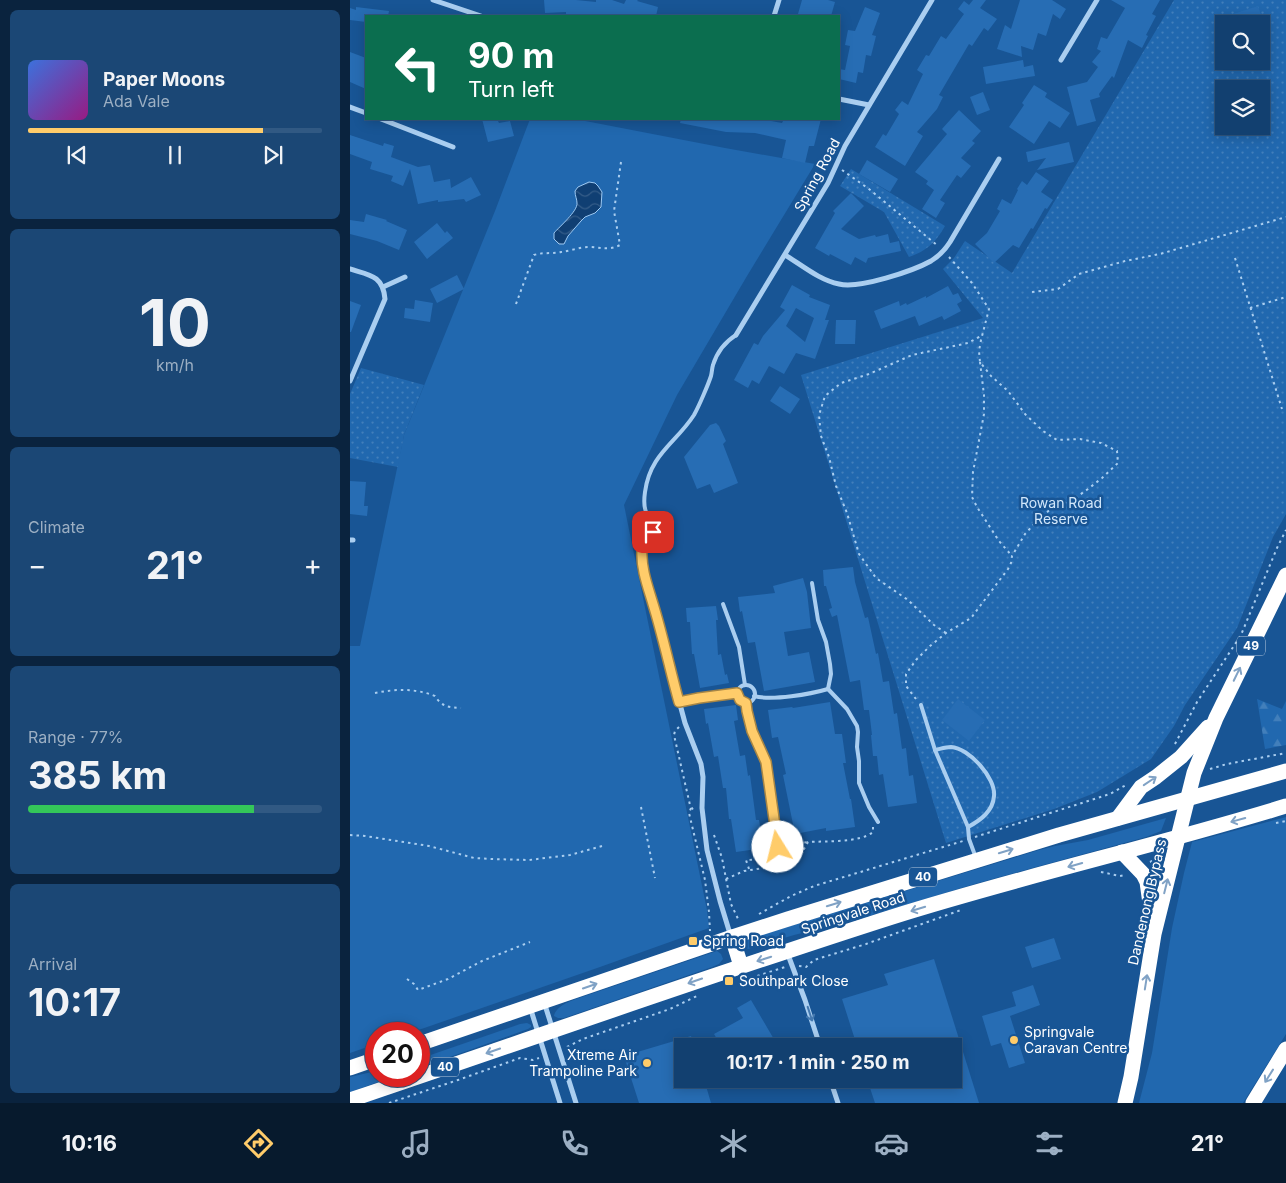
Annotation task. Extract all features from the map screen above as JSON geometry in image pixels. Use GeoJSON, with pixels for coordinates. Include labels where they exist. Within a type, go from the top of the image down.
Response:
{"type":"FeatureCollection","features":[{"type":"Feature","properties":{"kind":"highway","name":"49"},"geometry":{"type":"LineString","coordinates":[[1189,798],[1194,773],[1216,718],[1286,575]]}},
{"type":"Feature","properties":{"kind":"highway"},"geometry":{"type":"LineString","coordinates":[[1118,818],[1141,787],[1181,757],[1216,718]]}},
{"type":"Feature","properties":{"kind":"highway","name":"Springvale Road"},"geometry":{"type":"LineString","coordinates":[[430,1040],[537,1004],[730,931],[1286,771]]}},
{"type":"Feature","properties":{"kind":"highway","name":"Dandenong Bypass"},"geometry":{"type":"LineString","coordinates":[[1125,1103],[1131,1077],[1154,934],[1189,798]]}},
{"type":"Feature","properties":{"kind":"highway","name":"Springvale Road"},"geometry":{"type":"LineString","coordinates":[[350,1100],[546,1033],[790,958],[893,917],[1286,806]]}},
{"type":"Feature","properties":{"kind":"highway"},"geometry":{"type":"LineString","coordinates":[[1122,852],[1138,868],[1147,882],[1154,934]]}},
{"type":"Feature","properties":{"kind":"highway"},"geometry":{"type":"LineString","coordinates":[[730,931],[743,973]]}},
{"type":"Feature","properties":{"kind":"highway"},"geometry":{"type":"LineString","coordinates":[[1253,1103],[1286,1049]]}},
{"type":"Feature","properties":{"kind":"highway"},"geometry":{"type":"LineString","coordinates":[[350,1068],[365,1063]]}},
{"type":"Feature","properties":{"kind":"street"},"geometry":{"type":"LineString","coordinates":[[433,0],[477,15]]}},
{"type":"Feature","properties":{"kind":"street"},"geometry":{"type":"LineString","coordinates":[[774,15],[779,0]]}},
{"type":"Feature","properties":{"kind":"street","name":"Spring Road"},"geometry":{"type":"LineString","coordinates":[[736,335],[828,182],[843,149],[932,0]]}},
{"type":"Feature","properties":{"kind":"street"},"geometry":{"type":"LineString","coordinates":[[1061,60],[1097,0]]}},
{"type":"Feature","properties":{"kind":"street"},"geometry":{"type":"LineString","coordinates":[[840,99],[869,105]]}},
{"type":"Feature","properties":{"kind":"street"},"geometry":{"type":"LineString","coordinates":[[350,107],[365,113]]}},
{"type":"Feature","properties":{"kind":"street"},"geometry":{"type":"LineString","coordinates":[[384,120],[453,147]]}},
{"type":"Feature","properties":{"kind":"street"},"geometry":{"type":"LineString","coordinates":[[785,254],[831,282],[843,285],[870,282],[916,268],[935,258],[950,242],[999,159]]}},
{"type":"Feature","properties":{"kind":"street"},"geometry":{"type":"LineString","coordinates":[[350,269],[378,279],[383,287],[384,299],[350,381]]}},
{"type":"Feature","properties":{"kind":"street"},"geometry":{"type":"LineString","coordinates":[[383,287],[405,277]]}},
{"type":"Feature","properties":{"kind":"street"},"geometry":{"type":"LineString","coordinates":[[653,604],[685,723],[702,764],[703,820],[710,864],[730,931]]}},
{"type":"Feature","properties":{"kind":"street"},"geometry":{"type":"LineString","coordinates":[[790,958],[817,1038]]}},
{"type":"Feature","properties":{"kind":"street"},"geometry":{"type":"LineString","coordinates":[[537,1004],[546,1033],[546,1056],[560,1103]]}},
{"type":"Feature","properties":{"kind":"street"},"geometry":{"type":"LineString","coordinates":[[537,1004],[546,1033],[559,1050],[576,1103]]}},
{"type":"Feature","properties":{"kind":"street"},"geometry":{"type":"LineString","coordinates":[[833,1088],[838,1103]]}},
{"type":"Feature","properties":{"kind":"lane"},"geometry":{"type":"LineString","coordinates":[[658,518],[647,514],[644,508],[645,488],[654,463],[694,415],[710,380],[714,362],[726,342],[736,335]]}},
{"type":"Feature","properties":{"kind":"lane"},"geometry":{"type":"LineString","coordinates":[[653,604],[642,564],[642,552],[646,538],[660,529]]}},
{"type":"Feature","properties":{"kind":"lane"},"geometry":{"type":"LineString","coordinates":[[812,583],[818,620],[826,639],[830,664],[831,674],[828,689]]}},
{"type":"Feature","properties":{"kind":"lane"},"geometry":{"type":"LineString","coordinates":[[723,604],[739,646],[745,685]]}},
{"type":"Feature","properties":{"kind":"lane"},"geometry":{"type":"LineString","coordinates":[[745,685],[752,689],[754,696],[752,701],[746,703],[740,700],[737,693],[739,688],[745,685]]}},
{"type":"Feature","properties":{"kind":"lane"},"geometry":{"type":"LineString","coordinates":[[754,696],[769,698],[814,693],[828,689]]}},
{"type":"Feature","properties":{"kind":"lane"},"geometry":{"type":"LineString","coordinates":[[828,689],[847,709],[856,724],[858,732],[859,783],[868,807],[878,822]]}},
{"type":"Feature","properties":{"kind":"lane"},"geometry":{"type":"LineString","coordinates":[[679,702],[737,693]]}},
{"type":"Feature","properties":{"kind":"lane"},"geometry":{"type":"LineString","coordinates":[[746,703],[752,731],[766,762],[778,847]]}},
{"type":"Feature","properties":{"kind":"lane"},"geometry":{"type":"LineString","coordinates":[[920,705],[935,750],[968,827],[977,860]]}},
{"type":"Feature","properties":{"kind":"lane"},"geometry":{"type":"LineString","coordinates":[[935,750],[951,747],[968,753],[981,765],[990,780],[995,794],[990,809],[979,821],[968,827]]}},
{"type":"Feature","properties":{"kind":"path"},"geometry":{"type":"LineString","coordinates":[[516,304],[534,255],[588,247],[614,248],[620,245],[614,211],[621,162]]}},
{"type":"Feature","properties":{"kind":"path"},"geometry":{"type":"LineString","coordinates":[[836,166],[869,190],[943,251],[972,283],[989,309],[979,351],[984,394],[984,414],[972,472],[972,497],[999,541],[1012,556]]}},
{"type":"Feature","properties":{"kind":"path"},"geometry":{"type":"LineString","coordinates":[[1032,292],[1058,288],[1078,274],[1160,254],[1286,217]]}},
{"type":"Feature","properties":{"kind":"path"},"geometry":{"type":"LineString","coordinates":[[1235,258],[1282,409]]}},
{"type":"Feature","properties":{"kind":"path"},"geometry":{"type":"LineString","coordinates":[[1250,308],[1286,296]]}},
{"type":"Feature","properties":{"kind":"path"},"geometry":{"type":"LineString","coordinates":[[946,633],[934,625],[908,600],[876,578],[860,554],[821,436],[819,415],[825,396],[841,383],[869,374],[912,355],[968,343],[982,336]]}},
{"type":"Feature","properties":{"kind":"path"},"geometry":{"type":"LineString","coordinates":[[920,705],[906,686],[906,674],[916,660],[946,633],[971,618],[1008,569],[1012,556],[1024,534],[1037,521],[1054,506],[1070,501],[1088,489],[1118,463],[1116,451],[1101,443],[1080,439],[1057,440],[1043,431],[980,362]]}},
{"type":"Feature","properties":{"kind":"path"},"geometry":{"type":"LineString","coordinates":[[1172,747],[1197,702],[1241,635],[1286,530]]}},
{"type":"Feature","properties":{"kind":"path"},"geometry":{"type":"LineString","coordinates":[[375,693],[415,690],[434,696],[446,706],[460,708]]}},
{"type":"Feature","properties":{"kind":"path"},"geometry":{"type":"LineString","coordinates":[[685,723],[677,728],[674,733],[691,808],[689,813],[705,880],[710,931],[730,931],[739,921],[746,919]]}},
{"type":"Feature","properties":{"kind":"path"},"geometry":{"type":"LineString","coordinates":[[1194,773],[1227,764],[1286,753]]}},
{"type":"Feature","properties":{"kind":"path"},"geometry":{"type":"LineString","coordinates":[[752,916],[809,888],[1110,794],[1130,783]]}},
{"type":"Feature","properties":{"kind":"path"},"geometry":{"type":"LineString","coordinates":[[641,807],[655,878]]}},
{"type":"Feature","properties":{"kind":"path"},"geometry":{"type":"LineString","coordinates":[[691,808],[711,830],[716,840],[722,858],[731,904],[739,921]]}},
{"type":"Feature","properties":{"kind":"path"},"geometry":{"type":"LineString","coordinates":[[778,847],[808,842],[852,840],[871,833],[873,826],[878,822]]}},
{"type":"Feature","properties":{"kind":"path"},"geometry":{"type":"LineString","coordinates":[[350,835],[430,846],[474,858],[492,859],[529,860],[570,855],[602,846]]}},
{"type":"Feature","properties":{"kind":"path"},"geometry":{"type":"LineString","coordinates":[[749,870],[746,860],[788,859],[804,849],[808,842]]}},
{"type":"Feature","properties":{"kind":"path"},"geometry":{"type":"LineString","coordinates":[[726,879],[749,870],[764,868],[776,860]]}},
{"type":"Feature","properties":{"kind":"path"},"geometry":{"type":"LineString","coordinates":[[1100,872],[1124,876],[1138,868]]}},
{"type":"Feature","properties":{"kind":"path"},"geometry":{"type":"LineString","coordinates":[[743,973],[790,958],[806,966],[814,960],[966,909]]}},
{"type":"Feature","properties":{"kind":"path"},"geometry":{"type":"LineString","coordinates":[[407,979],[418,990],[448,979],[482,961],[530,942]]}},
{"type":"Feature","properties":{"kind":"path"},"geometry":{"type":"LineString","coordinates":[[559,1050],[583,1039],[670,1009],[699,994]]}},
{"type":"Feature","properties":{"kind":"path"},"geometry":{"type":"LineString","coordinates":[[390,1103],[520,1058],[533,1060],[546,1056]]}},
{"type":"Feature","properties":{"kind":"green space","name":"Rowan Road Reserve"},"geometry":{"type":"Polygon","coordinates":[[[1174,0],[1286,0],[1286,514],[1273,537],[1237,628],[1151,759],[1097,792],[1054,809],[946,843],[801,375],[983,318],[943,269],[954,258],[965,241],[1012,273],[1174,0]]]}},
{"type":"Feature","properties":{"kind":"green space"},"geometry":{"type":"Polygon","coordinates":[[[530,120],[580,120],[815,164],[677,395],[624,505],[707,910],[709,928],[430,1026],[430,1022],[365,1022],[365,1048],[350,1053],[350,646],[360,646],[404,435],[495,211],[530,120]]]}},
{"type":"Feature","properties":{"kind":"green space"},"geometry":{"type":"Polygon","coordinates":[[[851,169],[945,226],[938,237],[926,249],[909,257],[884,212],[840,186],[851,169]]]}},
{"type":"Feature","properties":{"kind":"green space"},"geometry":{"type":"Polygon","coordinates":[[[361,368],[424,385],[404,435],[398,467],[350,458],[350,394],[361,368]]]}},
{"type":"Feature","properties":{"kind":"green space"},"geometry":{"type":"Polygon","coordinates":[[[1257,699],[1282,709],[1286,701],[1286,745],[1265,749],[1257,699]]]}},
{"type":"Feature","properties":{"kind":"green space"},"geometry":{"type":"Polygon","coordinates":[[[1286,817],[1286,1034],[1243,1103],[1139,1103],[1152,1053],[1172,928],[1192,842],[1286,817]]]}},
{"type":"Feature","properties":{"kind":"green space"},"geometry":{"type":"Polygon","coordinates":[[[1166,818],[1161,831],[1146,837],[743,950],[741,943],[758,936],[1039,850],[1088,840],[1166,818]]]}},
{"type":"Feature","properties":{"kind":"green space"},"geometry":{"type":"Polygon","coordinates":[[[717,951],[723,959],[719,964],[712,967],[564,1018],[554,1016],[557,1009],[564,1004],[717,951]]]}},
{"type":"Feature","properties":{"kind":"green space"},"geometry":{"type":"Polygon","coordinates":[[[527,1023],[531,1027],[430,1064],[430,1055],[527,1023]]]}},
{"type":"Feature","properties":{"kind":"green space"},"geometry":{"type":"Polygon","coordinates":[[[365,1074],[365,1087],[350,1092],[350,1077],[365,1074]]]}},
{"type":"Feature","properties":{"kind":"water"},"geometry":{"type":"Polygon","coordinates":[[[589,182],[595,183],[602,192],[601,207],[595,213],[585,217],[568,236],[564,244],[559,244],[554,239],[554,233],[577,206],[575,191],[578,187],[589,182]]]}},
{"type":"Feature","properties":{"kind":"building"},"geometry":{"type":"Polygon","coordinates":[[[544,0],[596,2],[596,0],[612,0],[624,4],[626,0],[638,0],[658,7],[656,15],[566,15],[566,12],[545,13],[544,0]]]}},
{"type":"Feature","properties":{"kind":"building"},"geometry":{"type":"Polygon","coordinates":[[[802,0],[828,0],[835,2],[831,15],[798,14],[802,0]]]}},
{"type":"Feature","properties":{"kind":"building"},"geometry":{"type":"Polygon","coordinates":[[[973,0],[986,0],[980,8],[997,19],[988,31],[984,28],[972,46],[969,44],[939,95],[943,97],[937,109],[917,132],[923,136],[905,166],[875,147],[883,134],[886,136],[899,114],[895,110],[902,101],[908,105],[923,74],[917,70],[926,55],[929,56],[941,36],[946,39],[964,14],[958,9],[964,1],[969,5],[973,0]]]}},
{"type":"Feature","properties":{"kind":"building"},"geometry":{"type":"Polygon","coordinates":[[[1020,0],[1052,0],[1066,9],[1060,19],[1053,14],[1046,36],[1038,33],[1033,50],[1021,46],[1022,57],[997,49],[1005,25],[1011,29],[1020,0]]]}},
{"type":"Feature","properties":{"kind":"building"},"geometry":{"type":"Polygon","coordinates":[[[1111,0],[1160,0],[1152,14],[1156,16],[1146,35],[1148,36],[1142,48],[1128,40],[1114,78],[1112,76],[1099,94],[1100,97],[1090,100],[1096,121],[1077,126],[1067,87],[1087,82],[1098,67],[1092,62],[1101,51],[1097,49],[1101,37],[1107,39],[1125,8],[1111,0]]]}},
{"type":"Feature","properties":{"kind":"building"},"geometry":{"type":"Polygon","coordinates":[[[1258,6],[1261,15],[1230,15],[1258,6]]]}},
{"type":"Feature","properties":{"kind":"building"},"geometry":{"type":"Polygon","coordinates":[[[356,7],[389,11],[388,15],[365,15],[365,22],[350,20],[350,8],[356,10],[356,7]]]}},
{"type":"Feature","properties":{"kind":"building"},"geometry":{"type":"Polygon","coordinates":[[[865,7],[880,13],[872,35],[876,36],[871,56],[866,55],[863,73],[858,72],[856,83],[840,79],[840,69],[845,70],[850,46],[845,45],[848,30],[855,31],[865,7]]]}},
{"type":"Feature","properties":{"kind":"building"},"geometry":{"type":"Polygon","coordinates":[[[350,52],[365,58],[365,89],[350,82],[350,52]]]}},
{"type":"Feature","properties":{"kind":"building"},"geometry":{"type":"Polygon","coordinates":[[[1023,60],[1024,67],[1033,65],[1035,76],[986,84],[983,67],[1023,60]]]}},
{"type":"Feature","properties":{"kind":"building"},"geometry":{"type":"Polygon","coordinates":[[[1034,85],[1047,93],[1045,97],[1070,113],[1060,128],[1049,121],[1034,144],[1009,127],[1024,105],[1022,103],[1034,85]]]}},
{"type":"Feature","properties":{"kind":"building"},"geometry":{"type":"Polygon","coordinates":[[[983,92],[990,110],[977,115],[970,97],[983,92]]]}},
{"type":"Feature","properties":{"kind":"building"},"geometry":{"type":"Polygon","coordinates":[[[959,110],[981,131],[972,141],[975,143],[961,158],[971,166],[961,178],[957,175],[940,200],[945,203],[936,218],[922,209],[934,190],[926,184],[928,181],[915,172],[947,134],[942,129],[959,110]]]}},
{"type":"Feature","properties":{"kind":"building"},"geometry":{"type":"Polygon","coordinates":[[[482,120],[498,120],[499,123],[510,121],[514,136],[488,142],[482,120]]]}},
{"type":"Feature","properties":{"kind":"building"},"geometry":{"type":"Polygon","coordinates":[[[681,120],[766,120],[782,123],[784,120],[821,120],[814,146],[809,146],[805,163],[782,158],[786,140],[755,133],[726,132],[680,123],[681,120]]]}},
{"type":"Feature","properties":{"kind":"building"},"geometry":{"type":"Polygon","coordinates":[[[350,135],[383,146],[384,143],[394,146],[391,157],[418,167],[430,165],[434,182],[450,179],[451,188],[471,177],[481,195],[466,202],[464,199],[438,202],[438,200],[418,204],[410,169],[403,186],[391,181],[393,176],[370,169],[372,162],[350,154],[350,135]]]}},
{"type":"Feature","properties":{"kind":"building"},"geometry":{"type":"Polygon","coordinates":[[[1069,142],[1074,162],[1037,170],[1046,158],[1028,162],[1026,152],[1069,142]]]}},
{"type":"Feature","properties":{"kind":"building"},"geometry":{"type":"Polygon","coordinates":[[[867,160],[898,179],[890,192],[859,174],[867,160]]]}},
{"type":"Feature","properties":{"kind":"building"},"geometry":{"type":"Polygon","coordinates":[[[1036,172],[1049,181],[1041,192],[1053,200],[1047,209],[1045,208],[1019,248],[1013,245],[994,263],[975,244],[987,233],[1000,211],[997,209],[1002,199],[1011,204],[1022,181],[1027,185],[1036,172]]]}},
{"type":"Feature","properties":{"kind":"building"},"geometry":{"type":"Polygon","coordinates":[[[851,193],[864,206],[841,229],[859,239],[888,234],[890,243],[899,241],[901,251],[868,258],[866,263],[855,257],[851,265],[815,248],[835,213],[833,211],[851,193]]]}},
{"type":"Feature","properties":{"kind":"building"},"geometry":{"type":"Polygon","coordinates":[[[366,214],[387,220],[407,230],[399,250],[377,241],[350,234],[350,220],[364,222],[366,214]]]}},
{"type":"Feature","properties":{"kind":"building"},"geometry":{"type":"Polygon","coordinates":[[[437,223],[445,233],[447,231],[453,238],[427,259],[414,242],[437,223]]]}},
{"type":"Feature","properties":{"kind":"building"},"geometry":{"type":"Polygon","coordinates":[[[457,275],[464,289],[437,303],[430,289],[457,275]]]}},
{"type":"Feature","properties":{"kind":"building"},"geometry":{"type":"Polygon","coordinates":[[[792,285],[810,295],[809,297],[830,305],[825,320],[829,320],[815,359],[796,353],[784,374],[769,366],[759,384],[752,380],[748,388],[734,380],[754,343],[758,345],[763,336],[785,310],[780,307],[792,285]],[[796,308],[786,326],[805,342],[814,318],[796,308]]]}},
{"type":"Feature","properties":{"kind":"building"},"geometry":{"type":"Polygon","coordinates":[[[948,286],[953,295],[958,293],[962,301],[957,304],[961,311],[944,320],[942,316],[919,326],[915,316],[881,329],[874,311],[899,301],[900,306],[906,303],[907,305],[926,296],[926,298],[948,286]]]}},
{"type":"Feature","properties":{"kind":"building"},"geometry":{"type":"Polygon","coordinates":[[[415,300],[433,303],[430,322],[404,318],[405,308],[414,309],[415,300]]]}},
{"type":"Feature","properties":{"kind":"building"},"geometry":{"type":"Polygon","coordinates":[[[350,301],[361,305],[351,332],[350,332],[350,301]]]}},
{"type":"Feature","properties":{"kind":"building"},"geometry":{"type":"Polygon","coordinates":[[[836,320],[856,320],[855,344],[835,344],[836,320]]]}},
{"type":"Feature","properties":{"kind":"building"},"geometry":{"type":"Polygon","coordinates":[[[780,386],[800,399],[790,414],[770,401],[780,386]]]}},
{"type":"Feature","properties":{"kind":"building"},"geometry":{"type":"Polygon","coordinates":[[[716,423],[726,441],[723,444],[738,483],[714,493],[710,484],[697,489],[684,457],[710,425],[716,423]]]}},
{"type":"Feature","properties":{"kind":"building"},"geometry":{"type":"Polygon","coordinates":[[[350,481],[366,482],[364,506],[368,506],[367,516],[350,514],[350,481]]]}},
{"type":"Feature","properties":{"kind":"building"},"geometry":{"type":"Polygon","coordinates":[[[853,567],[865,618],[868,617],[876,654],[878,653],[883,682],[889,681],[894,714],[897,713],[902,749],[906,748],[909,776],[913,775],[917,803],[888,807],[883,774],[879,775],[877,756],[873,756],[869,710],[864,710],[860,680],[850,682],[837,615],[832,617],[829,609],[832,608],[826,586],[824,586],[823,570],[853,567]]]}},
{"type":"Feature","properties":{"kind":"building"},"geometry":{"type":"Polygon","coordinates":[[[803,578],[807,592],[811,628],[784,632],[788,656],[809,652],[815,682],[764,691],[755,642],[748,643],[738,597],[775,593],[773,586],[803,578]]]}},
{"type":"Feature","properties":{"kind":"building"},"geometry":{"type":"Polygon","coordinates":[[[716,606],[718,655],[721,654],[725,675],[727,674],[729,683],[700,688],[694,654],[692,654],[690,622],[687,622],[686,608],[716,606]]]}},
{"type":"Feature","properties":{"kind":"building"},"geometry":{"type":"Polygon","coordinates":[[[958,699],[985,720],[969,741],[942,720],[958,699]]]}},
{"type":"Feature","properties":{"kind":"building"},"geometry":{"type":"Polygon","coordinates":[[[830,702],[835,734],[842,734],[846,763],[843,763],[855,827],[826,831],[826,828],[795,834],[783,775],[786,774],[778,737],[772,738],[768,710],[830,702]]]}},
{"type":"Feature","properties":{"kind":"building"},"geometry":{"type":"Polygon","coordinates":[[[736,705],[738,720],[734,721],[740,756],[745,755],[748,776],[750,775],[756,820],[759,820],[764,848],[736,852],[731,819],[729,819],[726,788],[723,788],[718,756],[714,757],[704,709],[736,705]]]}},
{"type":"Feature","properties":{"kind":"building"},"geometry":{"type":"Polygon","coordinates":[[[1054,938],[1061,959],[1032,968],[1025,947],[1054,938]]]}},
{"type":"Feature","properties":{"kind":"building"},"geometry":{"type":"Polygon","coordinates":[[[934,959],[959,1038],[854,1038],[842,999],[888,985],[884,974],[934,959]]]}},
{"type":"Feature","properties":{"kind":"building"},"geometry":{"type":"Polygon","coordinates":[[[1033,985],[1040,1005],[1010,1016],[1025,1063],[1009,1068],[1001,1043],[991,1046],[982,1016],[1016,1006],[1012,992],[1033,985]]]}},
{"type":"Feature","properties":{"kind":"building"},"geometry":{"type":"Polygon","coordinates":[[[751,1000],[773,1038],[716,1038],[714,1034],[743,1018],[737,1008],[751,1000]]]}},
{"type":"Feature","properties":{"kind":"building"},"geometry":{"type":"Polygon","coordinates":[[[674,1041],[674,1088],[707,1088],[711,1103],[639,1103],[624,1056],[674,1041]]]}},
{"type":"Feature","properties":{"kind":"building"},"geometry":{"type":"Polygon","coordinates":[[[962,1049],[979,1103],[875,1103],[870,1088],[962,1088],[962,1049]]]}},
{"type":"Feature","properties":{"kind":"place","name":"Spring Road"},"geometry":{"type":"Point","coordinates":[693,941]}},
{"type":"Feature","properties":{"kind":"place","name":"Southpark Close"},"geometry":{"type":"Point","coordinates":[729,981]}},
{"type":"Feature","properties":{"kind":"place","name":"Springvale Caravan Centre"},"geometry":{"type":"Point","coordinates":[1014,1040]}},
{"type":"Feature","properties":{"kind":"place","name":"Xtreme Air Trampoline Park"},"geometry":{"type":"Point","coordinates":[647,1063]}},
{"type":"Feature","properties":{"kind":"route"},"geometry":{"type":"LineString","coordinates":[[653,532],[645,539],[642,564],[679,702],[737,693],[740,700],[746,703],[752,731],[766,762],[778,847]]}}]}
